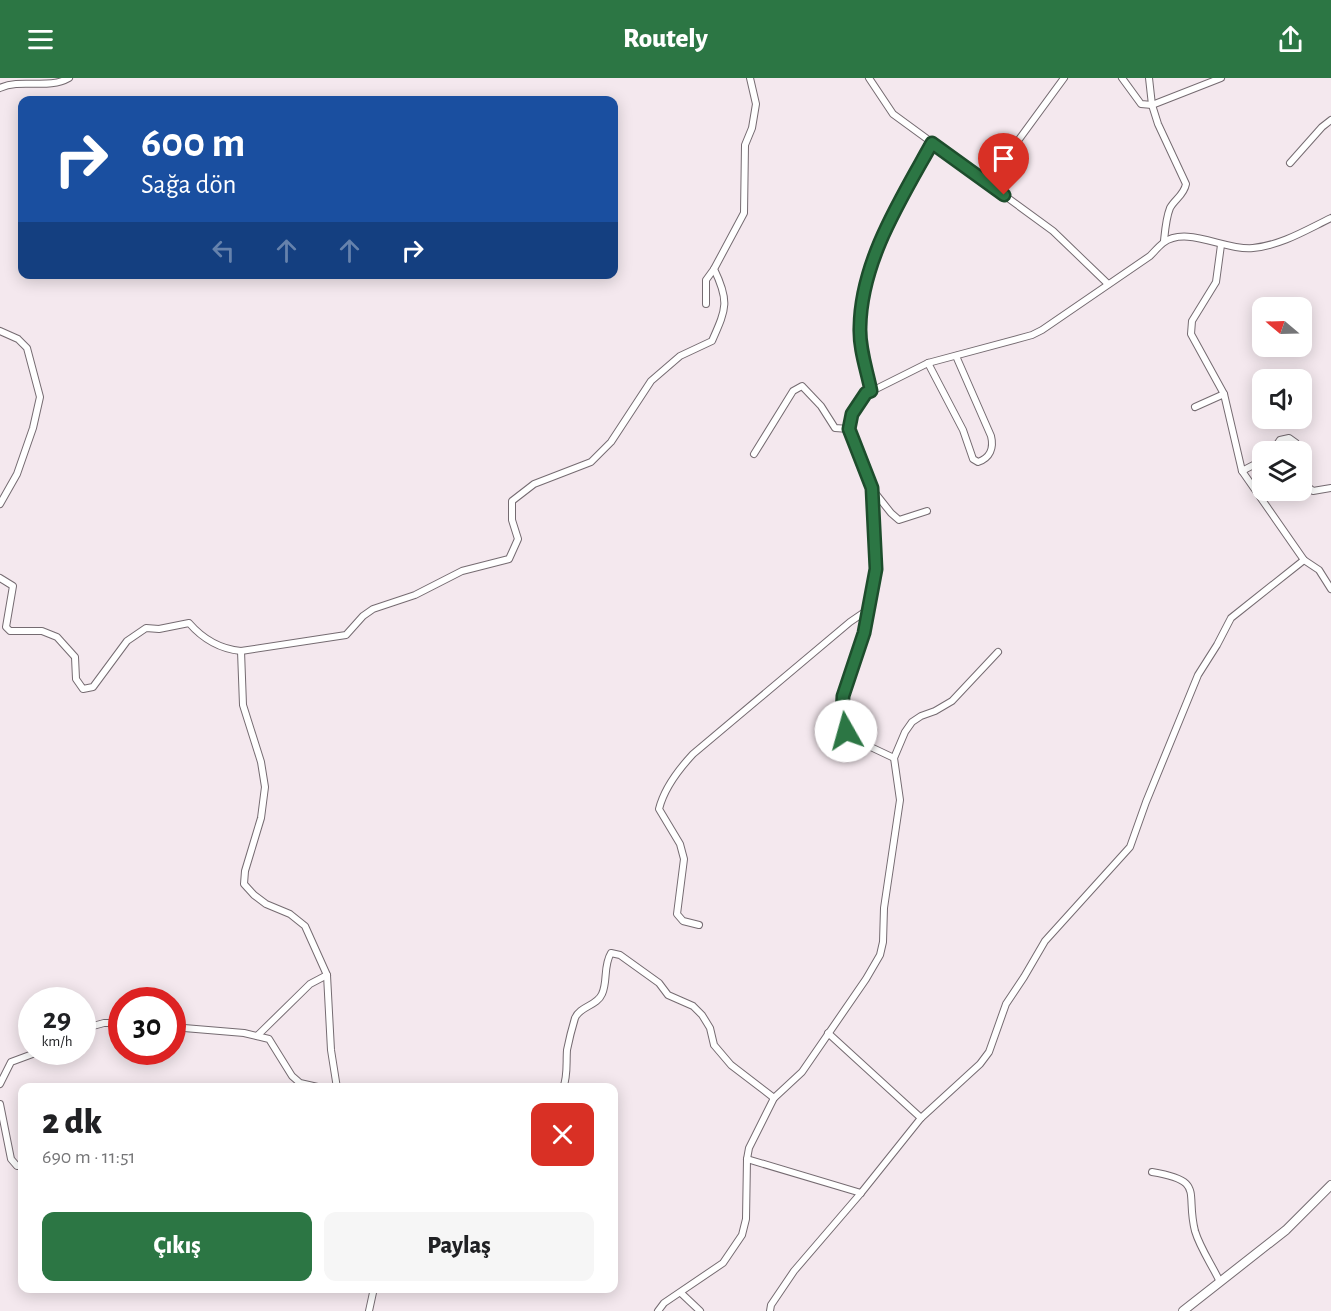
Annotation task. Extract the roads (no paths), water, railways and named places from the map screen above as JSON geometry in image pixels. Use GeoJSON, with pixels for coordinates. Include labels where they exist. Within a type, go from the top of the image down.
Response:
{"type":"FeatureCollection","features":[{"type":"Feature","properties":{"kind":"street"},"geometry":{"type":"LineString","coordinates":[[0,87],[21,82],[64,81],[69,78]]}},
{"type":"Feature","properties":{"kind":"street"},"geometry":{"type":"LineString","coordinates":[[706,304],[706,280],[744,213],[745,146],[752,128],[756,105],[750,78]]}},
{"type":"Feature","properties":{"kind":"street"},"geometry":{"type":"LineString","coordinates":[[869,78],[893,114],[1053,231],[1108,284]]}},
{"type":"Feature","properties":{"kind":"street"},"geometry":{"type":"LineString","coordinates":[[987,183],[1064,78]]}},
{"type":"Feature","properties":{"kind":"street"},"geometry":{"type":"LineString","coordinates":[[1122,78],[1141,104],[1152,105],[1221,78]]}},
{"type":"Feature","properties":{"kind":"street"},"geometry":{"type":"LineString","coordinates":[[1149,78],[1152,105],[1158,124],[1186,184],[1185,191],[1171,207],[1164,242]]}},
{"type":"Feature","properties":{"kind":"street"},"geometry":{"type":"LineString","coordinates":[[1290,163],[1331,120]]}},
{"type":"Feature","properties":{"kind":"street"},"geometry":{"type":"LineString","coordinates":[[871,391],[861,343],[860,326],[866,290],[875,256],[885,233],[932,143]]}},
{"type":"Feature","properties":{"kind":"street"},"geometry":{"type":"LineString","coordinates":[[927,511],[899,519],[891,513],[872,488],[849,429],[852,414],[866,393],[928,363],[1042,330],[1150,256],[1164,242],[1175,238],[1200,237],[1233,248],[1275,245],[1331,218]]}},
{"type":"Feature","properties":{"kind":"street"},"geometry":{"type":"LineString","coordinates":[[1221,245],[1216,282],[1202,304],[1190,329],[1191,334],[1224,394],[1242,471],[1305,560],[1319,570],[1331,589]]}},
{"type":"Feature","properties":{"kind":"street"},"geometry":{"type":"LineString","coordinates":[[0,578],[12,586],[6,627],[10,631],[42,631],[57,637],[75,657],[76,679],[83,689],[93,687],[127,641],[146,628],[159,629],[189,623],[199,635],[228,650],[241,651],[346,635],[363,616],[373,609],[415,596],[462,571],[509,559],[518,539],[512,520],[512,501],[534,484],[591,462],[611,442],[651,381],[680,356],[712,341],[725,310],[722,285],[714,269]]}},
{"type":"Feature","properties":{"kind":"street"},"geometry":{"type":"LineString","coordinates":[[0,331],[18,339],[27,348],[40,397],[33,428],[16,474],[0,504]]}},
{"type":"Feature","properties":{"kind":"street"},"geometry":{"type":"LineString","coordinates":[[928,363],[963,430],[973,459],[978,462],[984,460],[991,452],[993,444],[956,356]]}},
{"type":"Feature","properties":{"kind":"street"},"geometry":{"type":"LineString","coordinates":[[753,454],[793,391],[802,386],[821,406],[835,428],[849,429]]}},
{"type":"Feature","properties":{"kind":"street"},"geometry":{"type":"LineString","coordinates":[[1195,407],[1224,394]]}},
{"type":"Feature","properties":{"kind":"street"},"geometry":{"type":"LineString","coordinates":[[1279,441],[1289,438],[1293,441]]}},
{"type":"Feature","properties":{"kind":"street"},"geometry":{"type":"LineString","coordinates":[[1242,471],[1252,466]]}},
{"type":"Feature","properties":{"kind":"street"},"geometry":{"type":"LineString","coordinates":[[872,488],[876,569],[870,609],[843,696],[842,715],[846,731],[858,741],[894,758]]}},
{"type":"Feature","properties":{"kind":"street"},"geometry":{"type":"LineString","coordinates":[[1312,490],[1331,488]]}},
{"type":"Feature","properties":{"kind":"street"},"geometry":{"type":"LineString","coordinates":[[770,1311],[771,1305],[794,1271],[921,1118],[980,1064],[989,1052],[1006,1004],[1046,940],[1130,848],[1146,802],[1198,675],[1231,618],[1305,560]]}},
{"type":"Feature","properties":{"kind":"street"},"geometry":{"type":"LineString","coordinates":[[699,925],[683,921],[677,914],[684,859],[680,844],[659,808],[661,800],[682,766],[693,754],[850,621],[870,609]]}},
{"type":"Feature","properties":{"kind":"street"},"geometry":{"type":"LineString","coordinates":[[241,651],[243,705],[261,762],[265,787],[261,818],[245,871],[244,884],[266,904],[290,914],[305,926],[327,975],[331,1050],[336,1083]]}},
{"type":"Feature","properties":{"kind":"street"},"geometry":{"type":"LineString","coordinates":[[657,1311],[664,1303],[723,1263],[742,1235],[746,1219],[749,1148],[774,1098],[802,1072],[880,955],[883,942],[884,908],[900,800],[894,758],[905,732],[912,722],[952,701],[998,652]]}},
{"type":"Feature","properties":{"kind":"street"},"geometry":{"type":"LineString","coordinates":[[565,1083],[568,1049],[576,1016],[582,1009],[594,1004],[601,997],[606,960],[611,953],[620,955],[651,977],[668,995],[693,1006],[710,1028],[714,1045],[731,1065],[774,1098]]}},
{"type":"Feature","properties":{"kind":"street"},"geometry":{"type":"LineString","coordinates":[[257,1036],[310,984],[327,975]]}},
{"type":"Feature","properties":{"kind":"street"},"geometry":{"type":"LineString","coordinates":[[186,1028],[268,1039],[292,1076],[300,1083]]}},
{"type":"Feature","properties":{"kind":"street"},"geometry":{"type":"LineString","coordinates":[[828,1033],[921,1118]]}},
{"type":"Feature","properties":{"kind":"street"},"geometry":{"type":"LineString","coordinates":[[0,1084],[11,1062],[18,1059]]}},
{"type":"Feature","properties":{"kind":"street"},"geometry":{"type":"LineString","coordinates":[[0,1104],[11,1159],[18,1166]]}},
{"type":"Feature","properties":{"kind":"street"},"geometry":{"type":"LineString","coordinates":[[747,1159],[861,1193]]}},
{"type":"Feature","properties":{"kind":"street"},"geometry":{"type":"LineString","coordinates":[[1152,1172],[1172,1176],[1191,1188],[1196,1231],[1220,1282]]}},
{"type":"Feature","properties":{"kind":"street"},"geometry":{"type":"LineString","coordinates":[[1183,1311],[1286,1230],[1331,1185]]}},
{"type":"Feature","properties":{"kind":"street"},"geometry":{"type":"LineString","coordinates":[[369,1311],[373,1293]]}},
{"type":"Feature","properties":{"kind":"street"},"geometry":{"type":"LineString","coordinates":[[681,1293],[700,1311]]}}]}
